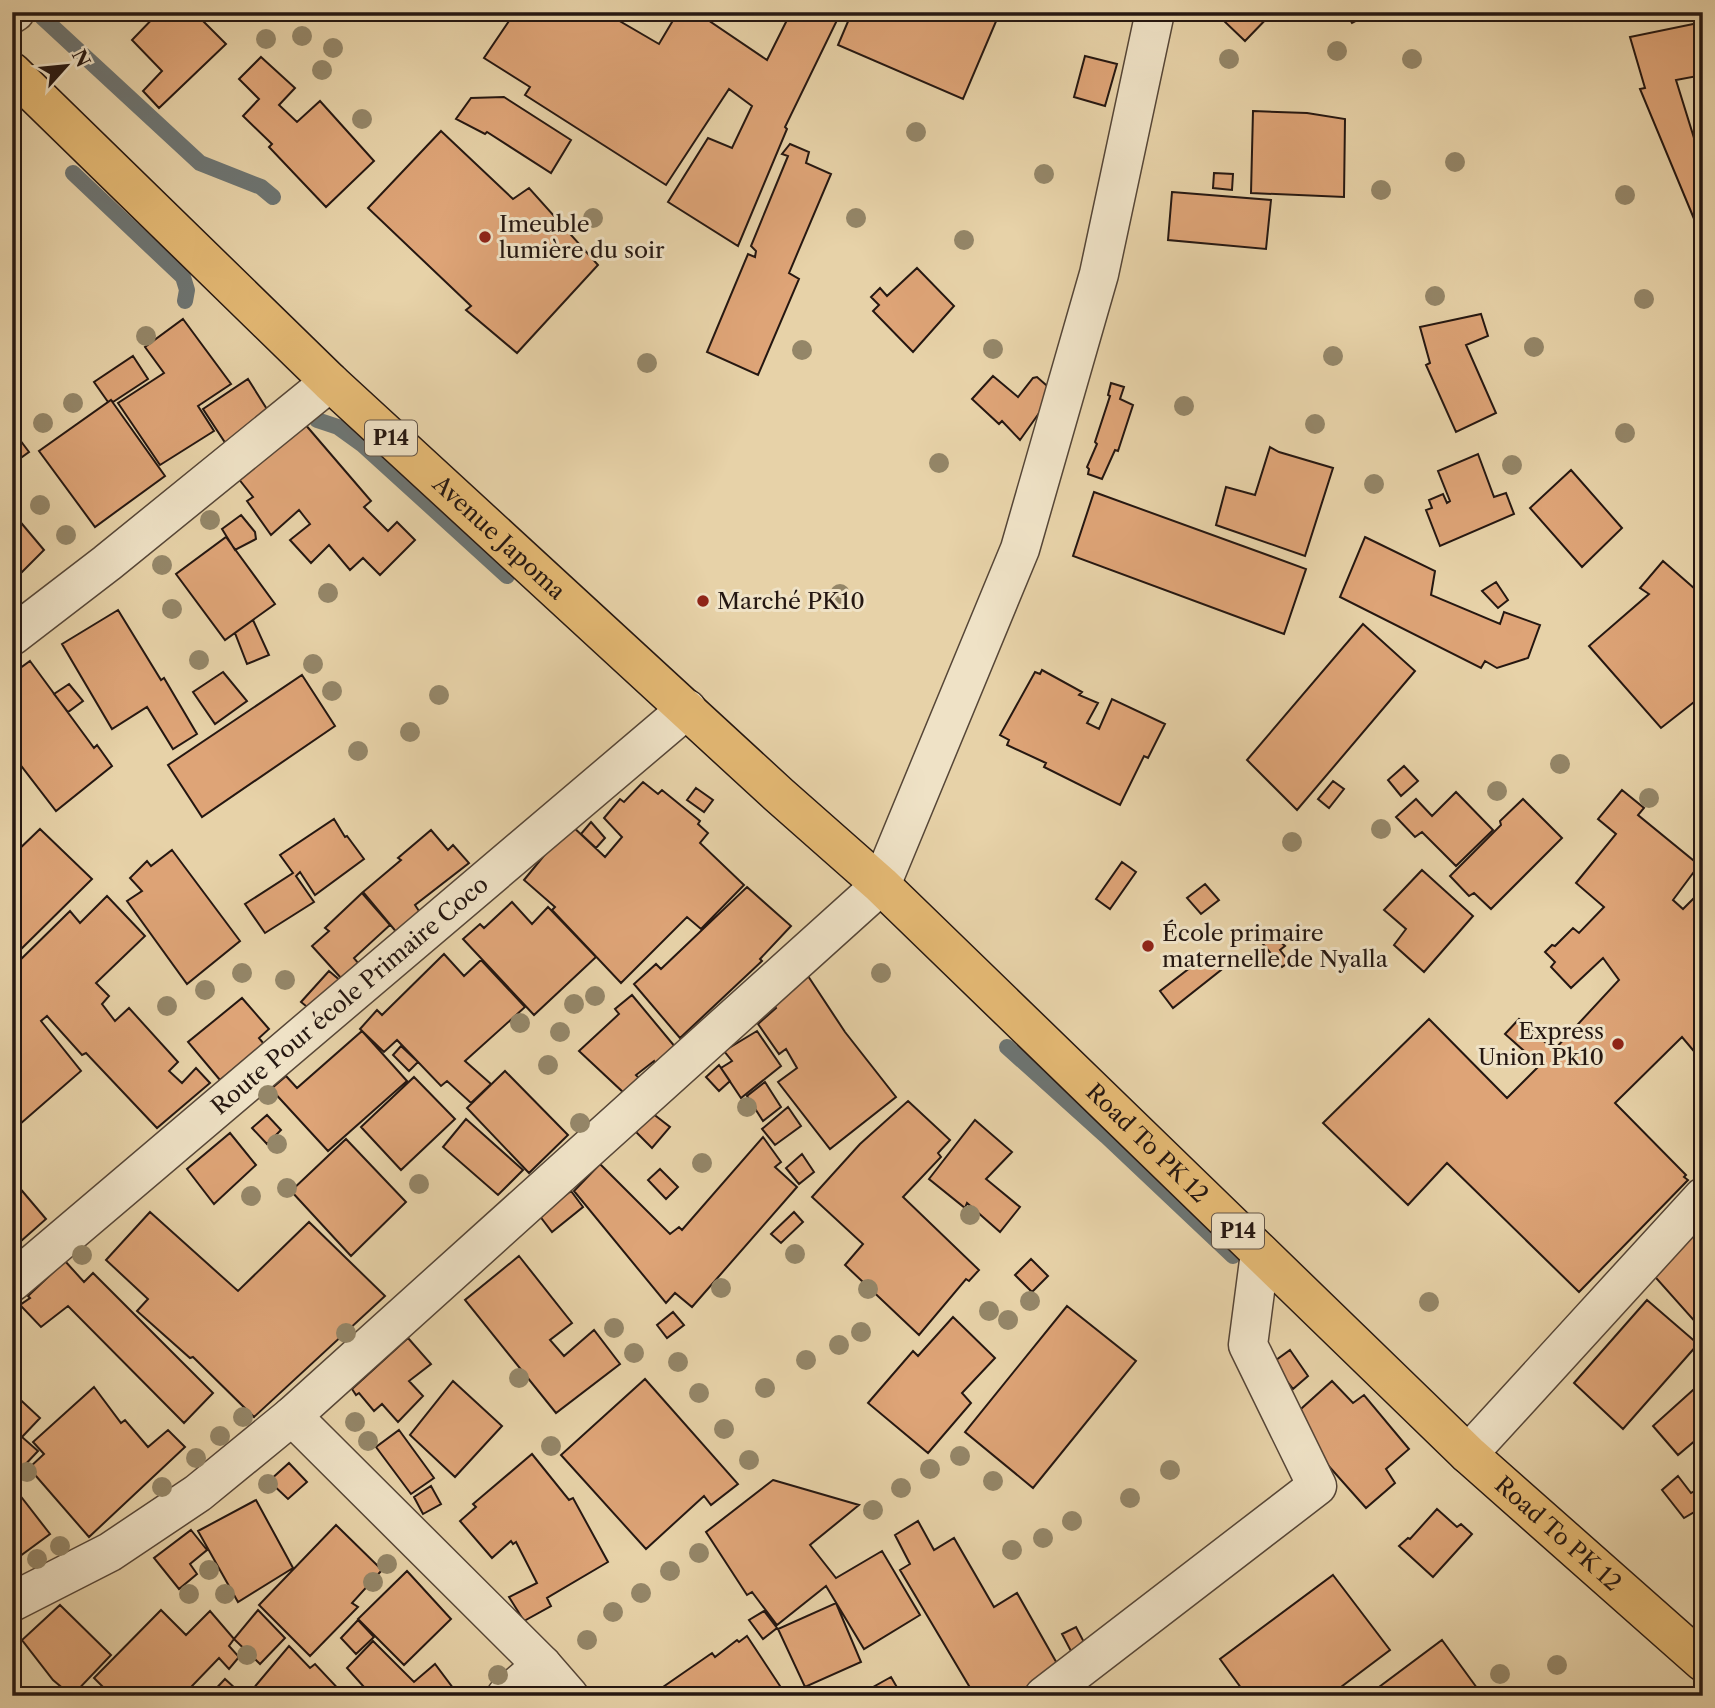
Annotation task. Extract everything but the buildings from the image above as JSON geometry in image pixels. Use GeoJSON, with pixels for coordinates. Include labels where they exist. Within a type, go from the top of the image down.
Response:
{"type":"FeatureCollection","features":[{"type":"Feature","properties":{"kind":"main road","name":"Avenue Japoma"},"geometry":{"type":"LineString","coordinates":[[12,72],[330,382],[779,795]]}},
{"type":"Feature","properties":{"kind":"main road","name":"Road To PK 12"},"geometry":{"type":"LineString","coordinates":[[779,795],[881,885],[1468,1454],[1703,1662]]}},
{"type":"Feature","properties":{"kind":"street"},"geometry":{"type":"LineString","coordinates":[[12,1602],[110,1552],[198,1493],[292,1416],[881,885],[1020,549],[1099,274],[1155,12]]}},
{"type":"Feature","properties":{"kind":"street"},"geometry":{"type":"LineString","coordinates":[[12,636],[107,563],[330,382]]}},
{"type":"Feature","properties":{"kind":"street","name":"Route Pour école Primaire Coco"},"geometry":{"type":"LineString","coordinates":[[12,1282],[687,709]]}},
{"type":"Feature","properties":{"kind":"street"},"geometry":{"type":"LineString","coordinates":[[1468,1454],[1703,1197]]}},
{"type":"Feature","properties":{"kind":"street"},"geometry":{"type":"LineString","coordinates":[[1044,1696],[1317,1486],[1248,1345],[1261,1253]]}},
{"type":"Feature","properties":{"kind":"street"},"geometry":{"type":"LineString","coordinates":[[292,1416],[542,1665],[569,1696]]}},
{"type":"Feature","properties":{"kind":"street"},"geometry":{"type":"LineString","coordinates":[[506,1696],[542,1665]]}},
{"type":"Feature","properties":{"kind":"waterway"},"geometry":{"type":"LineString","coordinates":[[42,17],[200,163],[261,187],[273,197]]}},
{"type":"Feature","properties":{"kind":"waterway"},"geometry":{"type":"LineString","coordinates":[[73,173],[183,277],[187,290],[185,301]]}},
{"type":"Feature","properties":{"kind":"waterway"},"geometry":{"type":"LineString","coordinates":[[317,420],[338,427],[363,445],[507,576]]}},
{"type":"Feature","properties":{"kind":"waterway"},"geometry":{"type":"LineString","coordinates":[[1007,1047],[1233,1256]]}},
{"type":"Feature","properties":{"kind":"place","name":"Imeuble lumière du soir"},"geometry":{"type":"Point","coordinates":[485,237]}},
{"type":"Feature","properties":{"kind":"place","name":"Marché PK10"},"geometry":{"type":"Point","coordinates":[703,601]}},
{"type":"Feature","properties":{"kind":"place","name":"École primaire maternelle de Nyalla"},"geometry":{"type":"Point","coordinates":[1148,946]}},
{"type":"Feature","properties":{"kind":"place","name":"Express Union Pk10"},"geometry":{"type":"Point","coordinates":[1618,1044]}}]}
